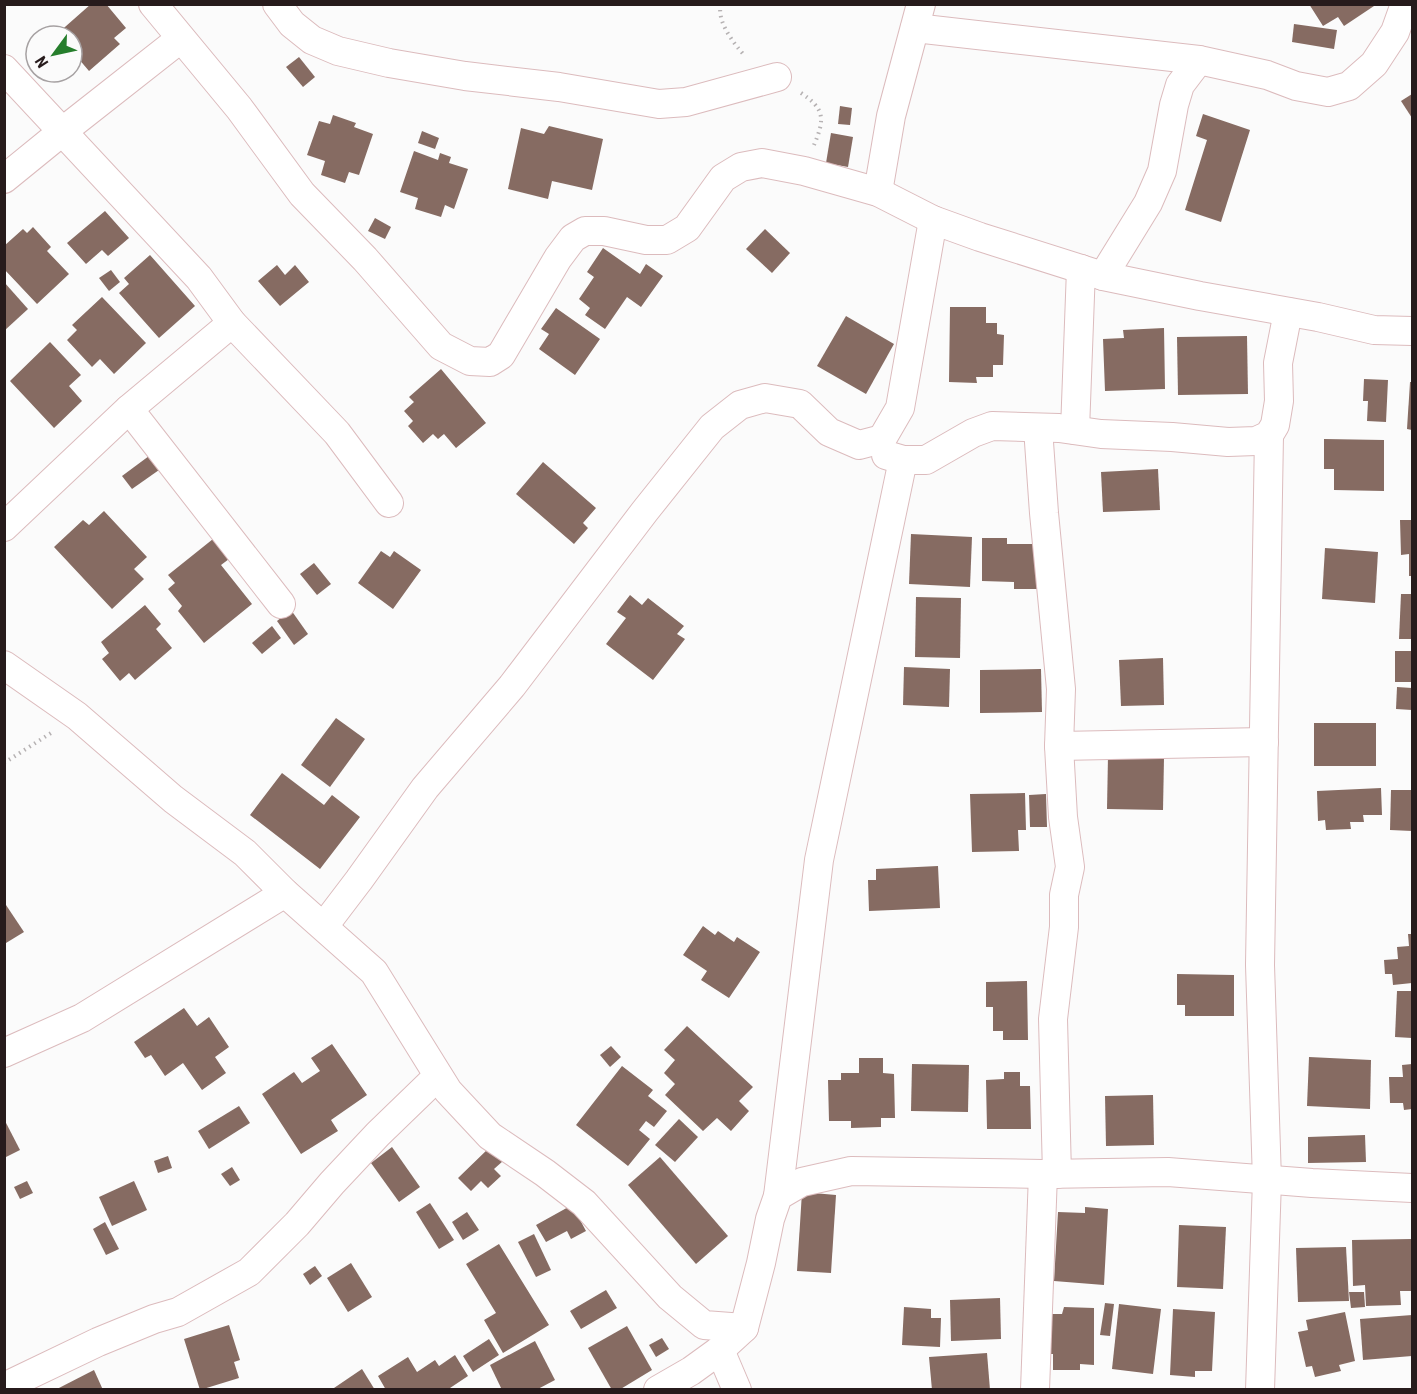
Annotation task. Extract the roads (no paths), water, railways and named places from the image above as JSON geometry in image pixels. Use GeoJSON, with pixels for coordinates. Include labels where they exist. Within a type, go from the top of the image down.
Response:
{"type":"FeatureCollection","features":[{"type":"Feature","properties":{"kind":"street"},"geometry":{"type":"LineString","coordinates":[[153,4],[239,108],[302,194],[365,259],[441,346],[470,361],[490,362],[501,355],[558,258],[573,238],[585,231],[604,231],[646,240],[667,240],[687,228],[723,178],[741,167],[762,163],[804,171],[878,192],[933,220],[1092,272],[1374,330],[1413,331]]}},
{"type":"Feature","properties":{"kind":"street"},"geometry":{"type":"LineString","coordinates":[[277,4],[292,24],[312,40],[338,51],[389,63],[465,76],[559,87],[659,104],[686,102],[777,77]]}},
{"type":"Feature","properties":{"kind":"street"},"geometry":{"type":"LineString","coordinates":[[878,192],[891,116],[918,16],[1198,60],[1267,75],[1296,86],[1328,92],[1349,86],[1374,64],[1395,32],[1405,4]]}},
{"type":"Feature","properties":{"kind":"street"},"geometry":{"type":"LineString","coordinates":[[4,179],[180,39]]}},
{"type":"Feature","properties":{"kind":"street"},"geometry":{"type":"LineString","coordinates":[[1075,430],[1092,272],[1148,203],[1162,171],[1180,85],[1198,60]]}},
{"type":"Feature","properties":{"kind":"street"},"geometry":{"type":"LineString","coordinates":[[4,69],[199,278],[232,323],[337,433],[389,503]]}},
{"type":"Feature","properties":{"kind":"street"},"geometry":{"type":"LineString","coordinates":[[859,445],[882,439],[900,408],[933,220]]}},
{"type":"Feature","properties":{"kind":"street"},"geometry":{"type":"LineString","coordinates":[[1260,1389],[1267,1179],[1260,965],[1269,435],[1275,425],[1279,401],[1278,363],[1288,312]]}},
{"type":"Feature","properties":{"kind":"street"},"geometry":{"type":"LineString","coordinates":[[4,527],[129,409],[232,323]]}},
{"type":"Feature","properties":{"kind":"street"},"geometry":{"type":"LineString","coordinates":[[324,926],[360,880],[425,788],[512,686],[712,427],[740,405],[765,398],[800,404],[829,432],[903,460],[926,460],[973,433],[992,426],[1059,428],[1101,434],[1228,442],[1256,441],[1269,435]]}},
{"type":"Feature","properties":{"kind":"street"},"geometry":{"type":"LineString","coordinates":[[129,409],[281,604]]}},
{"type":"Feature","properties":{"kind":"street"},"geometry":{"type":"LineString","coordinates":[[1035,1389],[1050,1174],[1053,1019],[1064,927],[1064,895],[1070,867],[1063,817],[1059,746],[1061,689],[1038,428]]}},
{"type":"Feature","properties":{"kind":"street"},"geometry":{"type":"LineString","coordinates":[[658,1389],[691,1371],[720,1350],[744,1328],[770,1219],[778,1196],[819,860],[903,460]]}},
{"type":"Feature","properties":{"kind":"street"},"geometry":{"type":"LineString","coordinates":[[4,665],[76,716],[173,799],[245,853],[285,893],[374,972],[448,1091],[490,1136],[584,1203],[670,1297],[704,1325],[744,1328]]}},
{"type":"Feature","properties":{"kind":"street"},"geometry":{"type":"LineString","coordinates":[[1059,746],[1264,742]]}},
{"type":"Feature","properties":{"kind":"street"},"geometry":{"type":"LineString","coordinates":[[4,1053],[82,1018],[285,893]]}},
{"type":"Feature","properties":{"kind":"street"},"geometry":{"type":"LineString","coordinates":[[4,1387],[98,1342],[154,1319],[178,1312],[249,1272],[297,1224],[378,1134],[438,1076]]}},
{"type":"Feature","properties":{"kind":"street"},"geometry":{"type":"LineString","coordinates":[[778,1196],[802,1182],[851,1171],[1050,1174],[1168,1172],[1413,1188]]}},
{"type":"Feature","properties":{"kind":"street"},"geometry":{"type":"LineString","coordinates":[[720,1350],[737,1389]]}}]}
